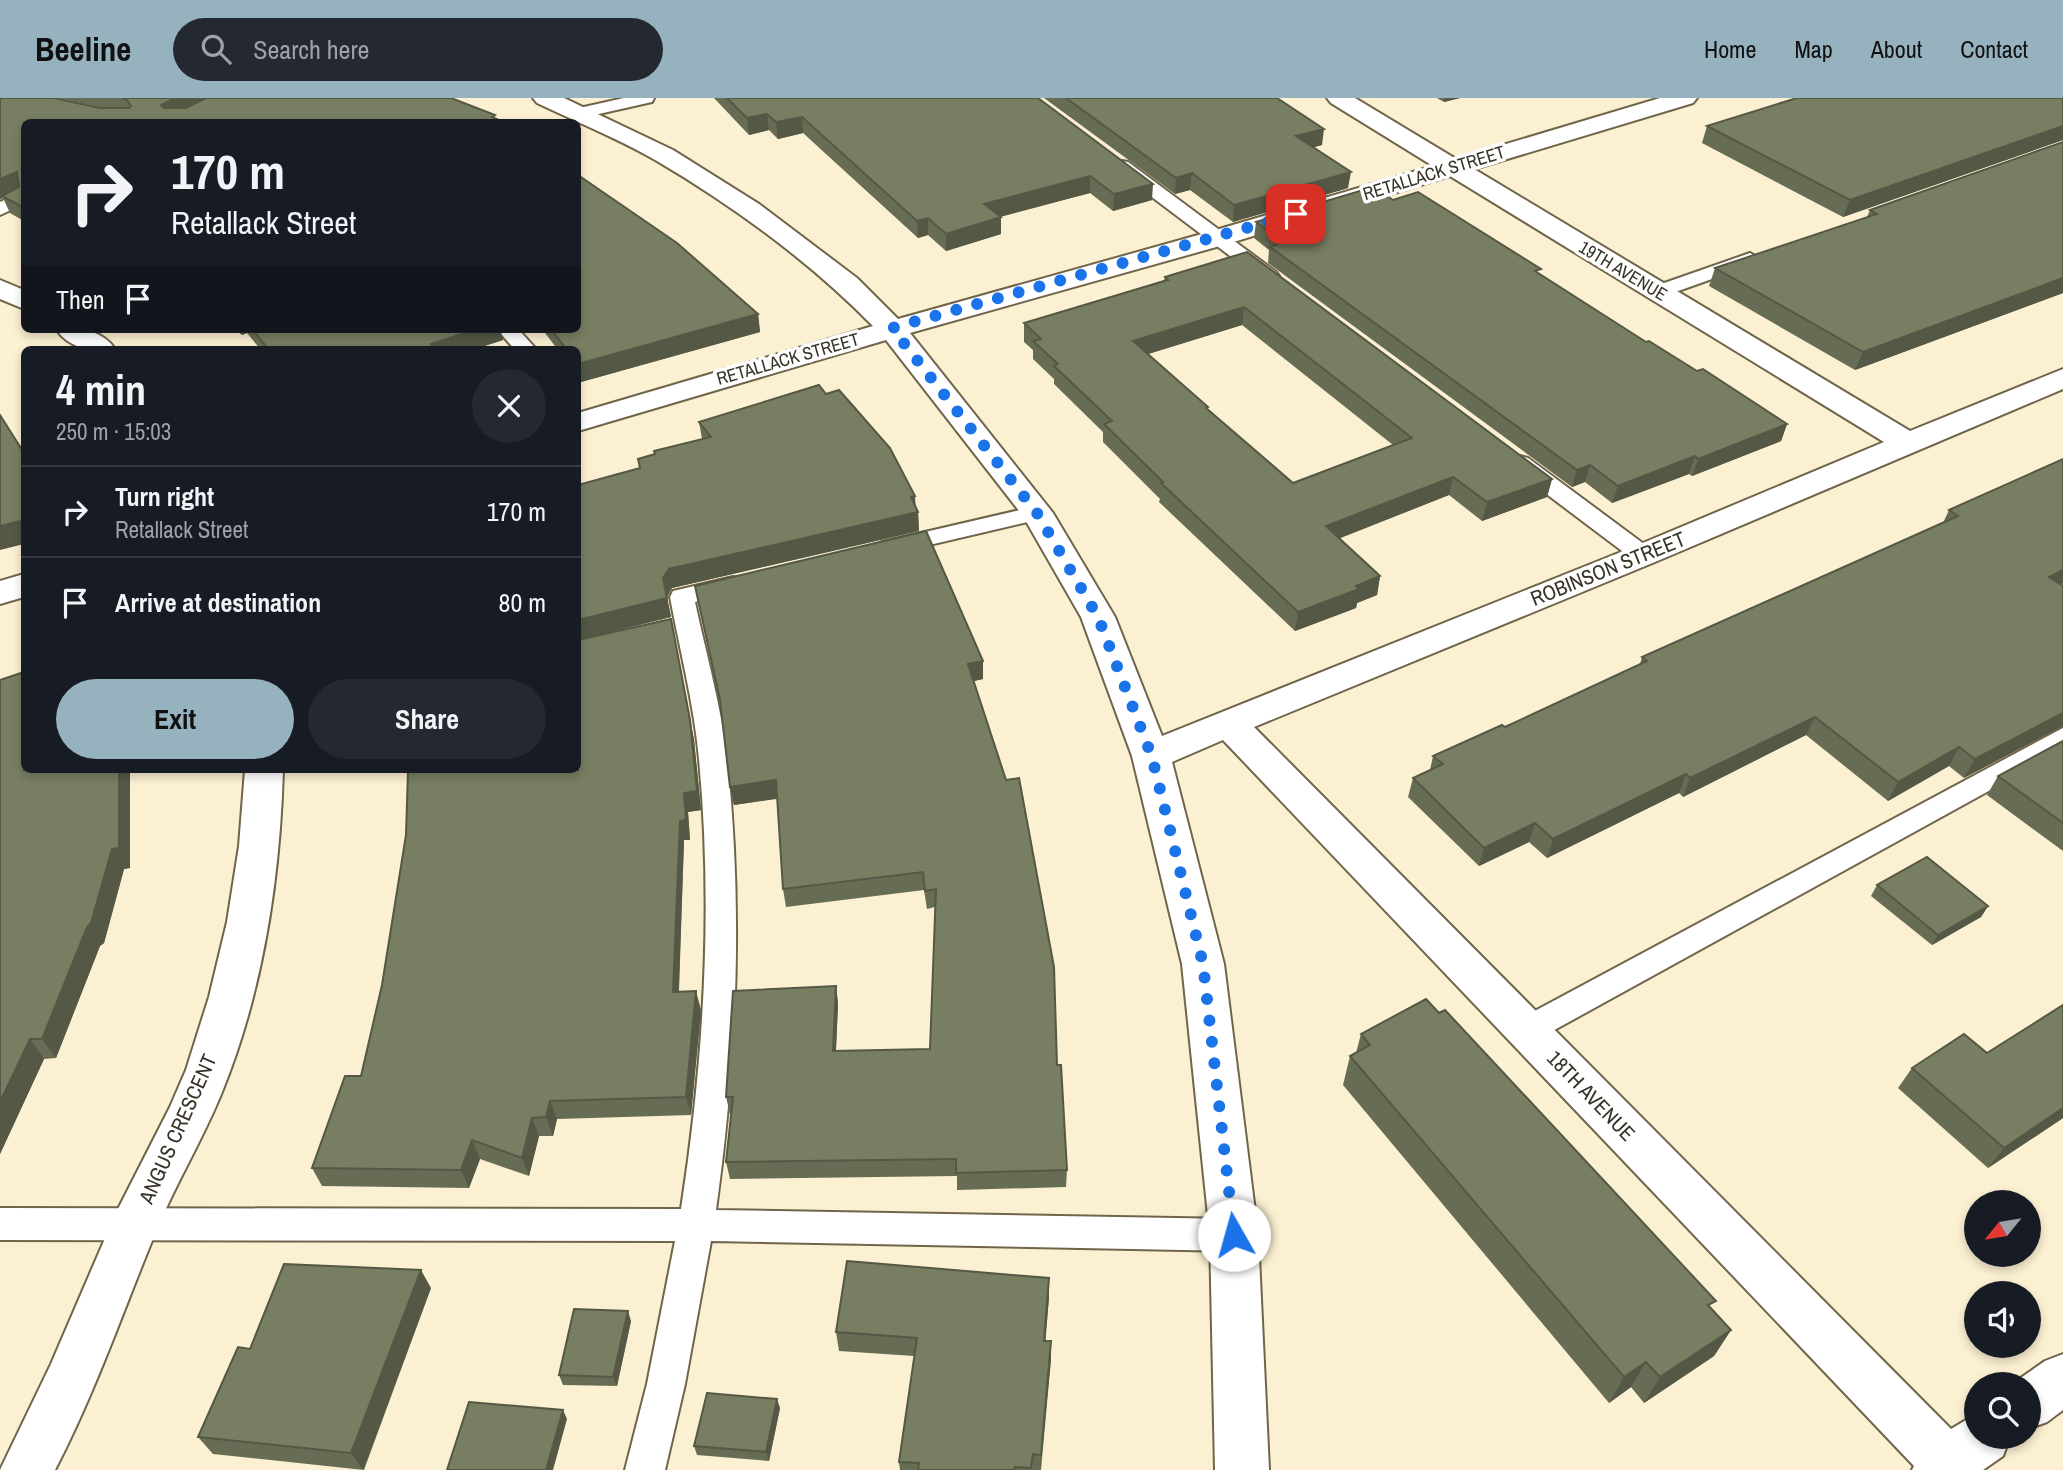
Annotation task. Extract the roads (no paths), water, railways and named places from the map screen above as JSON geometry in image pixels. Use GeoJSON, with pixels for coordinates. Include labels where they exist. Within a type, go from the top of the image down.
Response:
{"type":"FeatureCollection","features":[{"type":"Feature","properties":{"kind":"street"},"geometry":{"type":"LineString","coordinates":[[545,98],[664,155],[750,209],[847,284],[892,328],[1037,513],[1098,617],[1152,757],[1203,964],[1234,1235],[1242,1470]]}},
{"type":"Feature","properties":{"kind":"street","name":"19TH AVENUE"},"geometry":{"type":"LineString","coordinates":[[1339,98],[1907,443]]}},
{"type":"Feature","properties":{"kind":"street","name":"RETALLACK STREET"},"geometry":{"type":"LineString","coordinates":[[581,417],[1218,238],[1685,98]]}},
{"type":"Feature","properties":{"kind":"street"},"geometry":{"type":"LineString","coordinates":[[0,288],[21,299]]}},
{"type":"Feature","properties":{"kind":"street"},"geometry":{"type":"LineString","coordinates":[[76,333],[96,346]]}},
{"type":"Feature","properties":{"kind":"street","name":"ROBINSON STREET"},"geometry":{"type":"LineString","coordinates":[[1152,757],[1227,723],[1643,555],[2063,377]]}},
{"type":"Feature","properties":{"kind":"street"},"geometry":{"type":"LineString","coordinates":[[0,593],[21,587]]}},
{"type":"Feature","properties":{"kind":"street","name":"18TH AVENUE"},"geometry":{"type":"LineString","coordinates":[[1227,723],[1527,1030],[1956,1460]]}},
{"type":"Feature","properties":{"kind":"street","name":"ANGUS CRESCENT"},"geometry":{"type":"LineString","coordinates":[[26,1470],[45,1436],[136,1222],[207,1072],[241,957],[263,829],[264,773]]}},
{"type":"Feature","properties":{"kind":"street"},"geometry":{"type":"LineString","coordinates":[[2041,1395],[2063,1379]]}},
{"type":"Feature","properties":{"kind":"lane"},"geometry":{"type":"LineString","coordinates":[[581,113],[646,98]]}},
{"type":"Feature","properties":{"kind":"lane"},"geometry":{"type":"LineString","coordinates":[[1107,155],[1285,288]]}},
{"type":"Feature","properties":{"kind":"lane"},"geometry":{"type":"LineString","coordinates":[[0,209],[21,198]]}},
{"type":"Feature","properties":{"kind":"lane"},"geometry":{"type":"LineString","coordinates":[[1657,292],[1762,254]]}},
{"type":"Feature","properties":{"kind":"lane"},"geometry":{"type":"LineString","coordinates":[[510,333],[523,346]]}},
{"type":"Feature","properties":{"kind":"lane"},"geometry":{"type":"LineString","coordinates":[[1509,455],[1643,555]]}},
{"type":"Feature","properties":{"kind":"lane"},"geometry":{"type":"LineString","coordinates":[[866,553],[1037,513]]}},
{"type":"Feature","properties":{"kind":"lane"},"geometry":{"type":"LineString","coordinates":[[645,1470],[658,1420],[695,1224],[717,1051],[721,887],[712,756],[675,627],[682,597],[761,578]]}},
{"type":"Feature","properties":{"kind":"lane"},"geometry":{"type":"LineString","coordinates":[[1527,1030],[2063,738]]}},
{"type":"Feature","properties":{"kind":"lane"},"geometry":{"type":"LineString","coordinates":[[0,1224],[695,1224],[1234,1235]]}}]}
